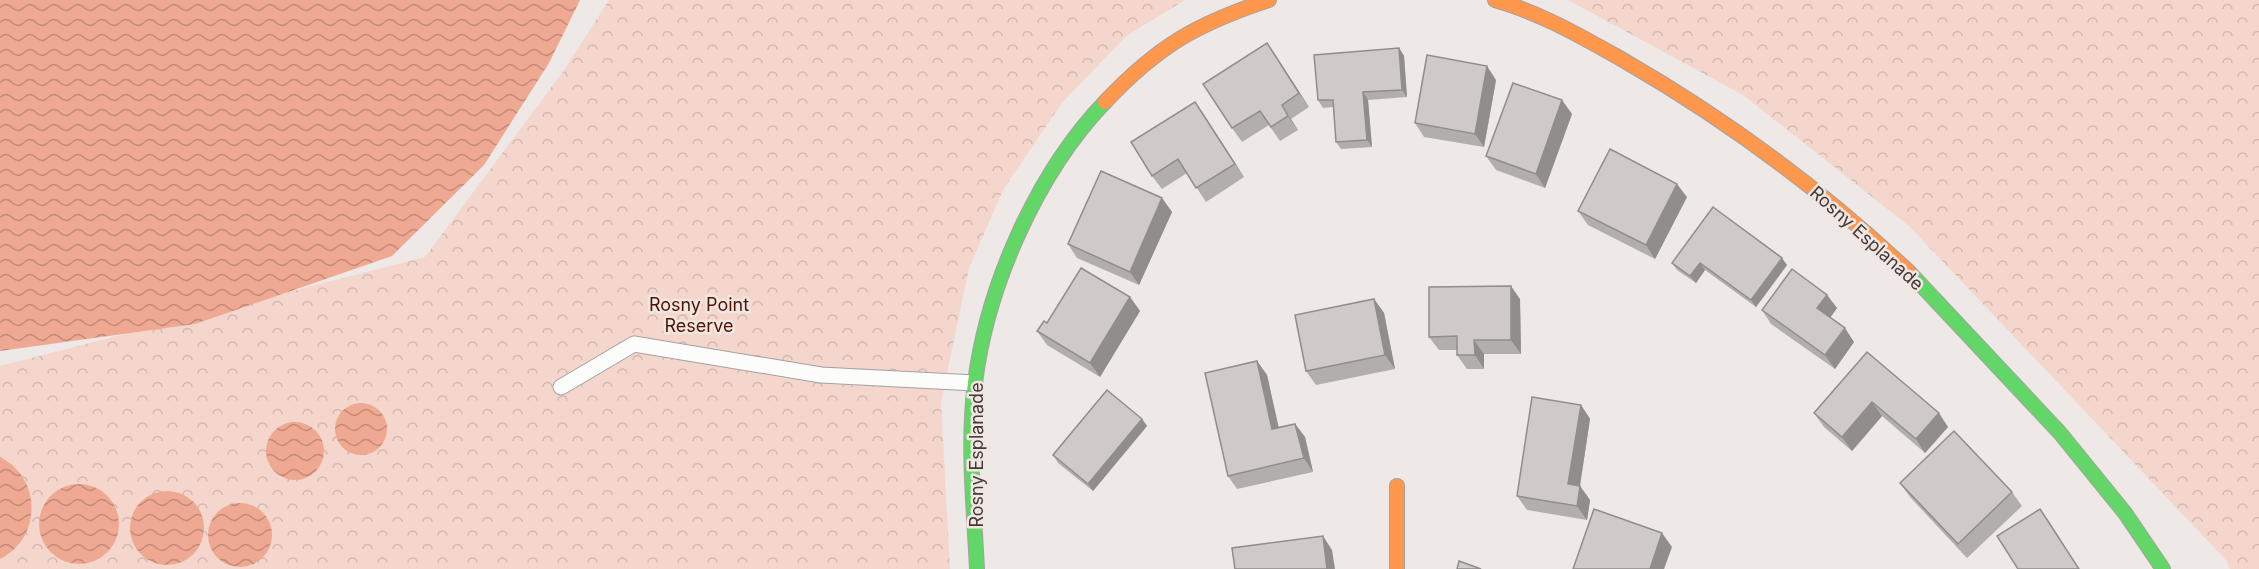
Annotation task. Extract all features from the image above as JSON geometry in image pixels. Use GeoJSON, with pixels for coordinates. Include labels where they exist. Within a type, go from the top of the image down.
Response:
{"type":"FeatureCollection","features":[{"type":"Feature","properties":{"kind":"street","name":"Rosny Esplanade"},"geometry":{"type":"LineString","coordinates":[[977,569],[973,448],[975,383],[984,331],[1000,277],[1029,212],[1093,114],[1131,74],[1170,42],[1224,14],[1269,0]]}},
{"type":"Feature","properties":{"kind":"street","name":"Rosny Esplanade"},"geometry":{"type":"LineString","coordinates":[[1495,0],[1568,30],[1644,71],[1776,160],[1848,218],[1915,279],[2027,396],[2095,476],[2163,569]]}},
{"type":"Feature","properties":{"kind":"street"},"geometry":{"type":"LineString","coordinates":[[1397,486],[1397,569]]}},
{"type":"Feature","properties":{"kind":"lane"},"geometry":{"type":"LineString","coordinates":[[561,387],[634,344],[821,375],[975,383]]}},
{"type":"Feature","properties":{"kind":"green space","name":"Rosny Point Reserve"},"geometry":{"type":"Polygon","coordinates":[[[609,0],[1185,0],[1126,36],[1061,104],[1003,190],[969,268],[941,402],[950,569],[0,569],[0,366],[425,257],[562,73],[609,0]]]}},
{"type":"Feature","properties":{"kind":"green space"},"geometry":{"type":"Polygon","coordinates":[[[1568,0],[2259,0],[2259,569],[2230,569],[2226,560],[1909,226],[1743,95],[1568,0]]]}},
{"type":"Feature","properties":{"kind":"water"},"geometry":{"type":"Polygon","coordinates":[[[0,0],[580,0],[549,63],[484,165],[392,256],[195,324],[0,351],[0,0]]]}},
{"type":"Feature","properties":{"kind":"water"},"geometry":{"type":"Polygon","coordinates":[[[356,403],[366,403],[380,410],[387,429],[380,448],[366,455],[356,455],[346,451],[339,444],[335,434],[335,424],[339,414],[346,407],[356,403]]]}},
{"type":"Feature","properties":{"kind":"water"},"geometry":{"type":"Polygon","coordinates":[[[295,422],[306,424],[319,435],[324,451],[322,462],[311,475],[295,480],[284,478],[271,467],[266,451],[268,440],[279,427],[295,422]]]}},
{"type":"Feature","properties":{"kind":"water"},"geometry":{"type":"Polygon","coordinates":[[[0,457],[14,467],[24,479],[30,493],[32,508],[30,523],[24,537],[14,549],[0,559],[0,457]]]}},
{"type":"Feature","properties":{"kind":"water"},"geometry":{"type":"Polygon","coordinates":[[[71,484],[87,484],[108,495],[119,516],[119,532],[108,553],[87,564],[71,564],[57,558],[45,546],[39,532],[39,516],[45,502],[57,490],[71,484]]]}},
{"type":"Feature","properties":{"kind":"water"},"geometry":{"type":"Polygon","coordinates":[[[167,491],[181,494],[193,502],[201,514],[204,528],[201,542],[193,554],[181,562],[167,565],[153,562],[141,554],[133,542],[130,528],[133,514],[141,502],[153,494],[167,491]]]}},
{"type":"Feature","properties":{"kind":"water"},"geometry":{"type":"Polygon","coordinates":[[[240,503],[252,505],[263,512],[270,523],[272,535],[270,547],[263,558],[252,565],[240,567],[228,565],[217,558],[210,547],[208,535],[210,523],[217,512],[228,505],[240,503]]]}},
{"type":"Feature","properties":{"kind":"building"},"geometry":{"type":"Polygon","coordinates":[[[1267,43],[1299,93],[1282,105],[1288,116],[1271,127],[1260,111],[1232,128],[1203,84],[1267,43]]]}},
{"type":"Feature","properties":{"kind":"building"},"geometry":{"type":"Polygon","coordinates":[[[1399,48],[1402,90],[1363,92],[1367,140],[1336,142],[1333,100],[1318,100],[1314,55],[1399,48]]]}},
{"type":"Feature","properties":{"kind":"building"},"geometry":{"type":"Polygon","coordinates":[[[1427,55],[1487,66],[1475,134],[1415,123],[1427,55]]]}},
{"type":"Feature","properties":{"kind":"building"},"geometry":{"type":"Polygon","coordinates":[[[1513,83],[1562,100],[1536,174],[1486,156],[1513,83]]]}},
{"type":"Feature","properties":{"kind":"building"},"geometry":{"type":"Polygon","coordinates":[[[1195,102],[1235,164],[1196,188],[1178,159],[1152,176],[1131,142],[1195,102]]]}},
{"type":"Feature","properties":{"kind":"building"},"geometry":{"type":"Polygon","coordinates":[[[1610,149],[1677,184],[1646,245],[1578,211],[1610,149]]]}},
{"type":"Feature","properties":{"kind":"building"},"geometry":{"type":"Polygon","coordinates":[[[1101,171],[1162,198],[1130,272],[1068,244],[1101,171]]]}},
{"type":"Feature","properties":{"kind":"building"},"geometry":{"type":"Polygon","coordinates":[[[1713,207],[1782,258],[1751,300],[1700,263],[1690,276],[1672,263],[1713,207]]]}},
{"type":"Feature","properties":{"kind":"building"},"geometry":{"type":"Polygon","coordinates":[[[1081,268],[1130,297],[1090,363],[1037,331],[1044,321],[1047,323],[1081,268]]]}},
{"type":"Feature","properties":{"kind":"building"},"geometry":{"type":"Polygon","coordinates":[[[1792,269],[1827,295],[1817,308],[1845,328],[1825,355],[1762,310],[1792,269]]]}},
{"type":"Feature","properties":{"kind":"building"},"geometry":{"type":"Polygon","coordinates":[[[1511,286],[1511,340],[1474,340],[1475,355],[1457,355],[1457,336],[1429,337],[1429,287],[1511,286]]]}},
{"type":"Feature","properties":{"kind":"building"},"geometry":{"type":"Polygon","coordinates":[[[1374,299],[1385,355],[1306,371],[1295,315],[1374,299]]]}},
{"type":"Feature","properties":{"kind":"building"},"geometry":{"type":"Polygon","coordinates":[[[1867,352],[1939,413],[1916,439],[1872,402],[1842,437],[1814,413],[1867,352]]]}},
{"type":"Feature","properties":{"kind":"building"},"geometry":{"type":"Polygon","coordinates":[[[1257,361],[1272,429],[1295,424],[1304,458],[1228,476],[1205,373],[1257,361]]]}},
{"type":"Feature","properties":{"kind":"building"},"geometry":{"type":"Polygon","coordinates":[[[1107,390],[1142,419],[1088,484],[1053,455],[1107,390]]]}},
{"type":"Feature","properties":{"kind":"building"},"geometry":{"type":"Polygon","coordinates":[[[1532,397],[1581,405],[1568,484],[1580,486],[1577,506],[1517,496],[1532,397]]]}},
{"type":"Feature","properties":{"kind":"building"},"geometry":{"type":"Polygon","coordinates":[[[1954,431],[2012,492],[1958,544],[1900,483],[1954,431]]]}},
{"type":"Feature","properties":{"kind":"building"},"geometry":{"type":"Polygon","coordinates":[[[1594,509],[1662,533],[1650,569],[1573,569],[1594,509]]]}},
{"type":"Feature","properties":{"kind":"building"},"geometry":{"type":"Polygon","coordinates":[[[2040,509],[2079,569],[2018,569],[1997,536],[2040,509]]]}},
{"type":"Feature","properties":{"kind":"building"},"geometry":{"type":"Polygon","coordinates":[[[1323,536],[1327,569],[1235,569],[1232,548],[1323,536]]]}},
{"type":"Feature","properties":{"kind":"building"},"geometry":{"type":"Polygon","coordinates":[[[1459,561],[1481,569],[1457,569],[1459,561]]]}},
{"type":"Feature","properties":{"kind":"traffic: fast"},"geometry":{"type":"LineString","coordinates":[[977,569],[972,476],[973,406],[981,346],[991,308],[1003,270],[1037,197],[1080,130],[1105,102]]}},
{"type":"Feature","properties":{"kind":"traffic: fast"},"geometry":{"type":"LineString","coordinates":[[1909,272],[2060,433],[2125,513],[2163,569]]}},
{"type":"Feature","properties":{"kind":"traffic: slow"},"geometry":{"type":"LineString","coordinates":[[1105,102],[1143,66],[1180,39],[1220,18],[1269,0]]}},
{"type":"Feature","properties":{"kind":"traffic: slow"},"geometry":{"type":"LineString","coordinates":[[1495,0],[1529,12],[1577,34],[1699,107],[1808,185],[1909,272]]}},
{"type":"Feature","properties":{"kind":"traffic: slow"},"geometry":{"type":"LineString","coordinates":[[1397,486],[1397,569]]}}]}
